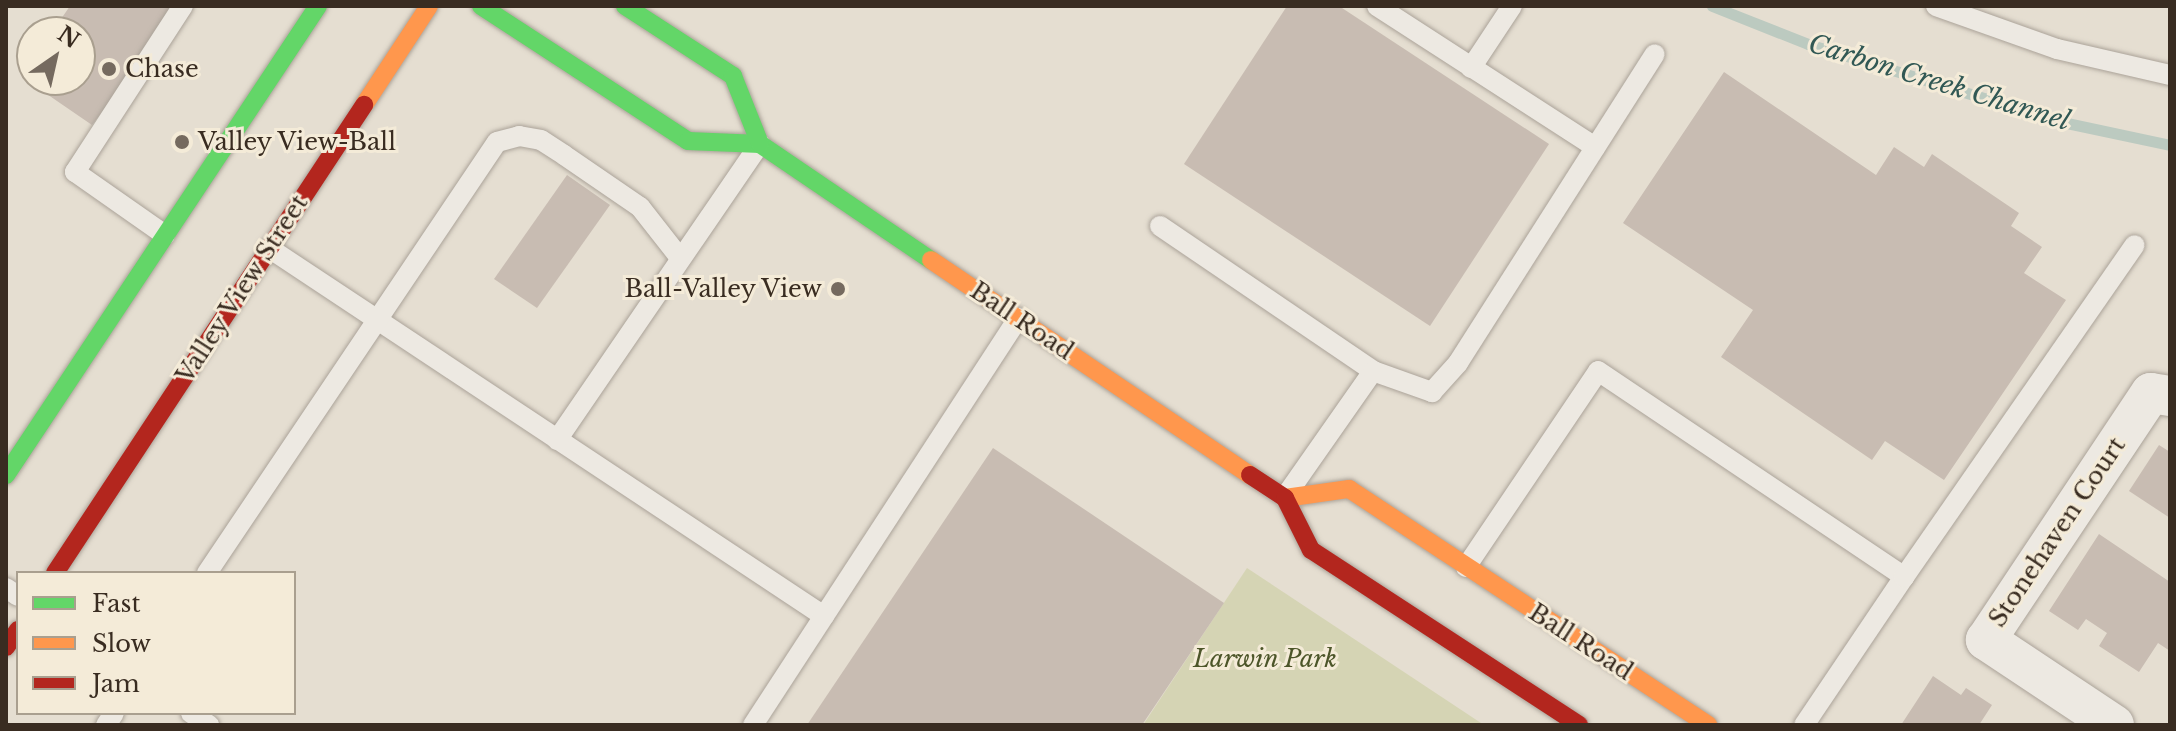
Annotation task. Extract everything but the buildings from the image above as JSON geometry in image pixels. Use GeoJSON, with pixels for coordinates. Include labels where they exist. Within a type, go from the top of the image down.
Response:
{"type":"FeatureCollection","features":[{"type":"Feature","properties":{"kind":"main road"},"geometry":{"type":"LineString","coordinates":[[6,475],[318,6]]}},
{"type":"Feature","properties":{"kind":"main road","name":"Valley View Street"},"geometry":{"type":"LineString","coordinates":[[56,571],[429,6]]}},
{"type":"Feature","properties":{"kind":"main road"},"geometry":{"type":"LineString","coordinates":[[481,6],[688,141],[760,144],[733,76],[625,6]]}},
{"type":"Feature","properties":{"kind":"main road","name":"Ball Road"},"geometry":{"type":"LineString","coordinates":[[760,144],[1285,498],[1311,550],[1579,725]]}},
{"type":"Feature","properties":{"kind":"main road","name":"Ball Road"},"geometry":{"type":"LineString","coordinates":[[1285,498],[1349,489],[1708,725]]}},
{"type":"Feature","properties":{"kind":"street","name":"Stonehaven Court"},"geometry":{"type":"LineString","coordinates":[[2114,725],[1986,640],[2151,393],[2170,396]]}},
{"type":"Feature","properties":{"kind":"lane"},"geometry":{"type":"LineString","coordinates":[[165,235],[75,172],[183,6]]}},
{"type":"Feature","properties":{"kind":"lane"},"geometry":{"type":"LineString","coordinates":[[1377,6],[1595,147]]}},
{"type":"Feature","properties":{"kind":"lane"},"geometry":{"type":"LineString","coordinates":[[1471,68],[1512,6]]}},
{"type":"Feature","properties":{"kind":"lane"},"geometry":{"type":"LineString","coordinates":[[1936,6],[2057,49],[2170,75]]}},
{"type":"Feature","properties":{"kind":"lane"},"geometry":{"type":"LineString","coordinates":[[1160,226],[1373,371],[1432,392],[1458,363],[1655,54]]}},
{"type":"Feature","properties":{"kind":"lane"},"geometry":{"type":"LineString","coordinates":[[208,571],[497,142],[519,136],[541,140],[640,207],[680,258]]}},
{"type":"Feature","properties":{"kind":"lane"},"geometry":{"type":"LineString","coordinates":[[557,440],[760,144]]}},
{"type":"Feature","properties":{"kind":"lane"},"geometry":{"type":"LineString","coordinates":[[1804,725],[2135,245]]}},
{"type":"Feature","properties":{"kind":"lane"},"geometry":{"type":"LineString","coordinates":[[269,248],[374,321],[824,616]]}},
{"type":"Feature","properties":{"kind":"lane"},"geometry":{"type":"LineString","coordinates":[[753,725],[1018,318]]}},
{"type":"Feature","properties":{"kind":"lane"},"geometry":{"type":"LineString","coordinates":[[1285,498],[1373,371]]}},
{"type":"Feature","properties":{"kind":"lane"},"geometry":{"type":"LineString","coordinates":[[1466,567],[1598,371],[1904,577]]}},
{"type":"Feature","properties":{"kind":"green space","name":"Larwin Park"},"geometry":{"type":"Polygon","coordinates":[[[1247,568],[1484,725],[1143,725],[1247,568]]]}},
{"type":"Feature","properties":{"kind":"waterway","name":"Carbon Creek Channel"},"geometry":{"type":"LineString","coordinates":[[1712,6],[1808,44],[2062,122],[2170,145]]}},
{"type":"Feature","properties":{"kind":"traffic: fast"},"geometry":{"type":"LineString","coordinates":[[6,475],[318,6]]}},
{"type":"Feature","properties":{"kind":"traffic: fast"},"geometry":{"type":"LineString","coordinates":[[481,6],[688,141],[760,144],[931,260]]}},
{"type":"Feature","properties":{"kind":"traffic: fast"},"geometry":{"type":"LineString","coordinates":[[625,6],[733,76],[760,144]]}},
{"type":"Feature","properties":{"kind":"traffic: slow"},"geometry":{"type":"LineString","coordinates":[[364,105],[429,6]]}},
{"type":"Feature","properties":{"kind":"traffic: slow"},"geometry":{"type":"LineString","coordinates":[[931,260],[1250,475]]}},
{"type":"Feature","properties":{"kind":"traffic: slow"},"geometry":{"type":"LineString","coordinates":[[1285,498],[1349,489],[1708,725]]}},
{"type":"Feature","properties":{"kind":"traffic: jam"},"geometry":{"type":"LineString","coordinates":[[56,571],[364,105]]}},
{"type":"Feature","properties":{"kind":"traffic: jam"},"geometry":{"type":"LineString","coordinates":[[1250,475],[1285,498],[1311,550],[1579,725]]}},
{"type":"Feature","properties":{"kind":"traffic: jam"},"geometry":{"type":"LineString","coordinates":[[6,647],[16,633]]}},
{"type":"Feature","properties":{"kind":"place","name":"Chase"},"geometry":{"type":"Point","coordinates":[109,69]}},
{"type":"Feature","properties":{"kind":"place","name":"Valley View-Ball"},"geometry":{"type":"Point","coordinates":[182,142]}},
{"type":"Feature","properties":{"kind":"place","name":"Ball-Valley View"},"geometry":{"type":"Point","coordinates":[838,289]}}]}
